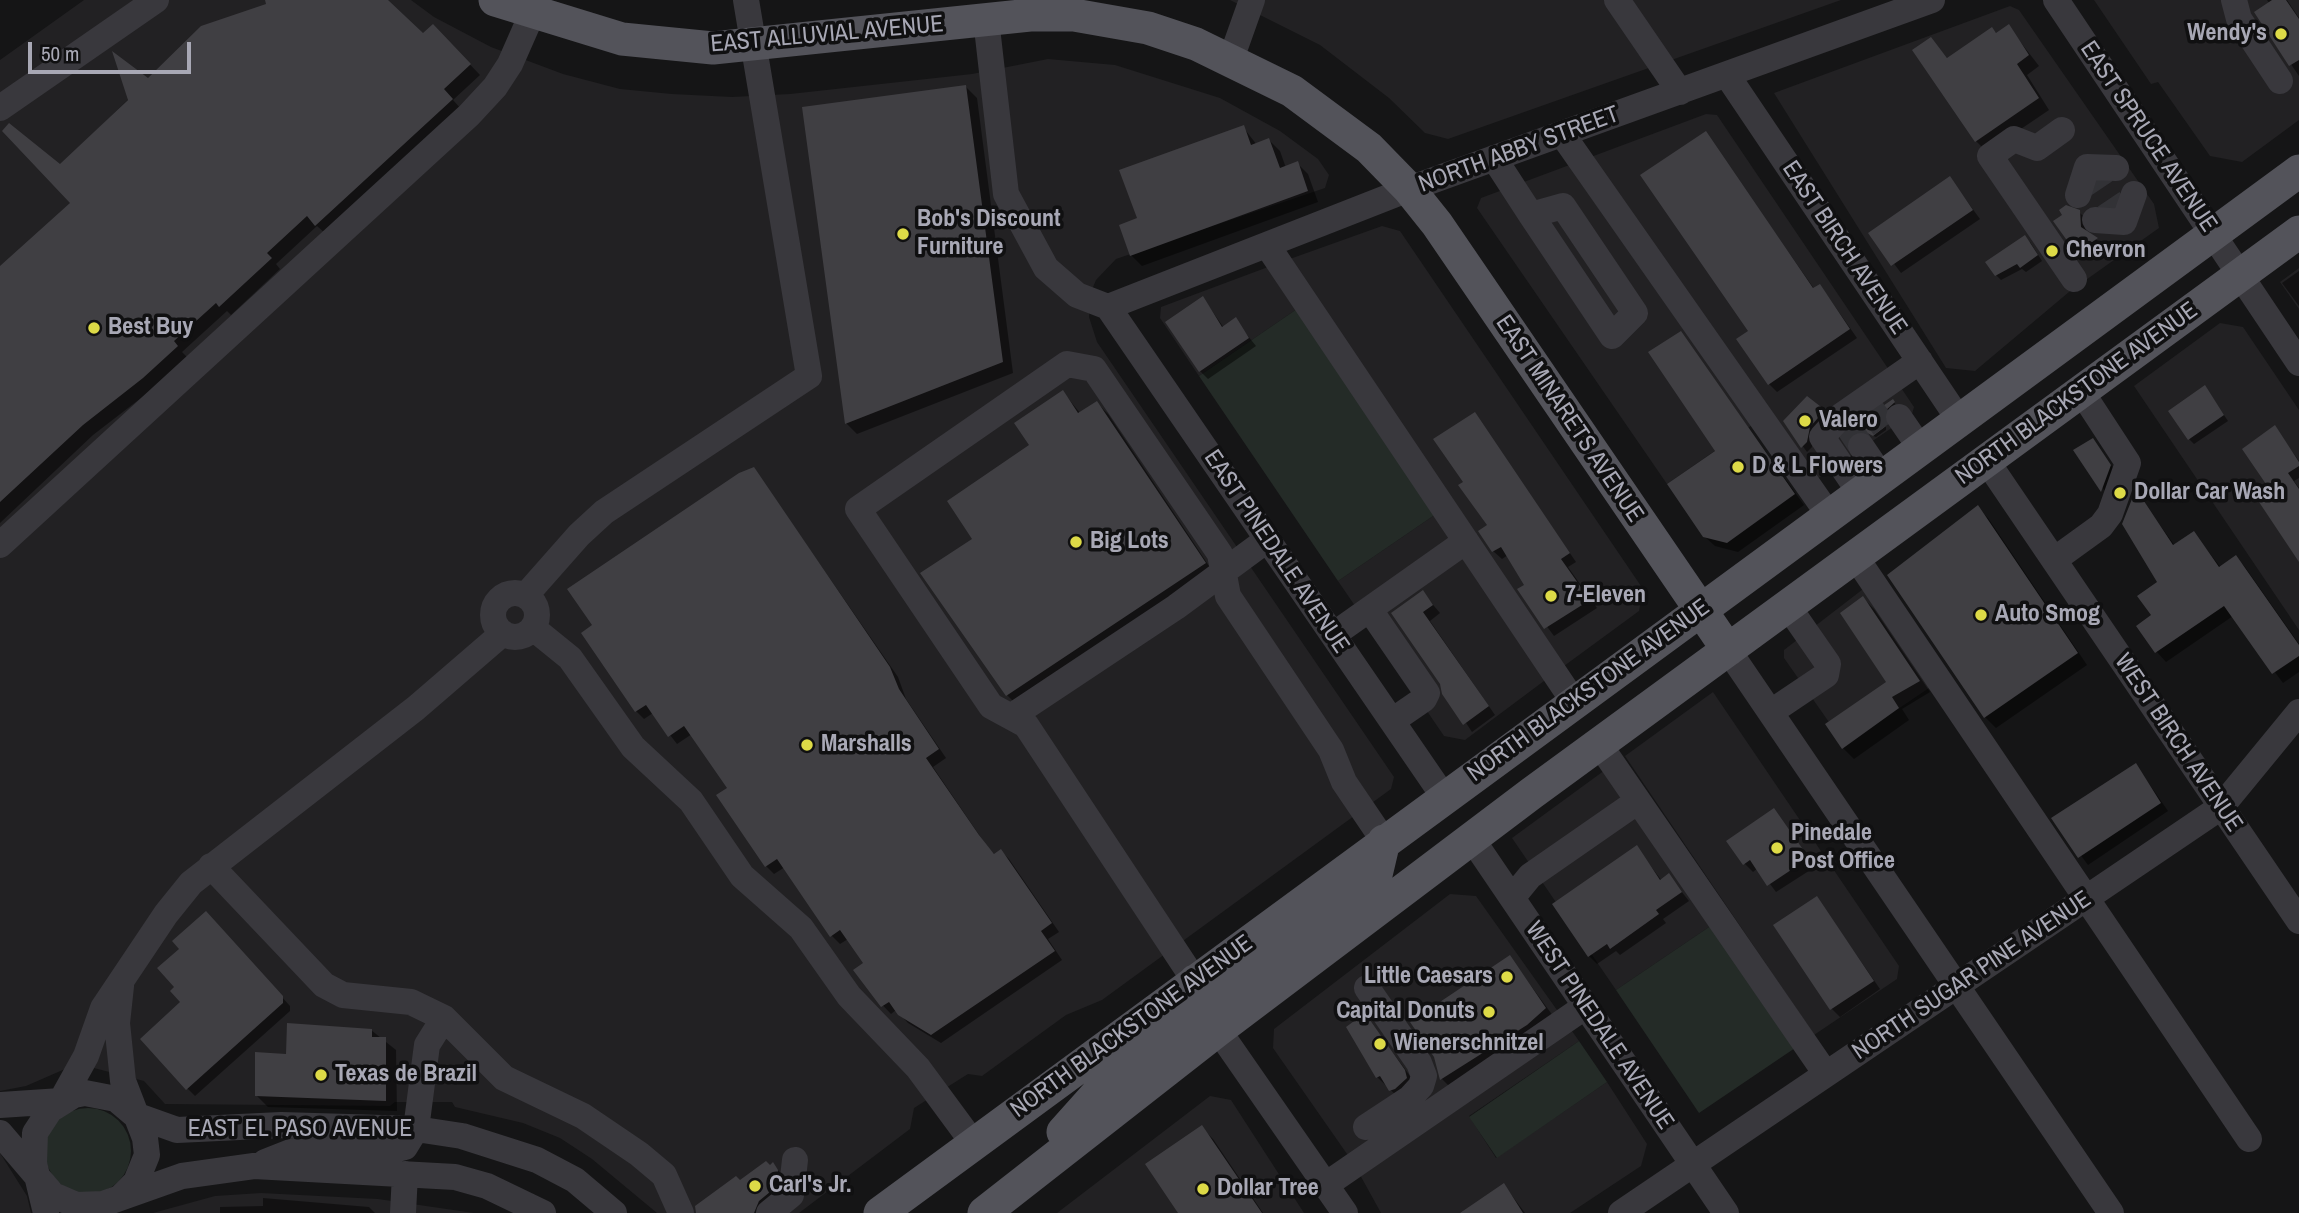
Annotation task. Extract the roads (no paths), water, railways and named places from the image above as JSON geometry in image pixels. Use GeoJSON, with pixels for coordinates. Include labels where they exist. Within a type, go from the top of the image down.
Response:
{"type":"FeatureCollection","features":[{"type":"Feature","properties":{"kind":"main road","name":"EAST ALLUVIAL AVENUE"},"geometry":{"type":"LineString","coordinates":[[495,0],[533,14],[622,39],[713,48],[986,19],[1074,15],[1147,28],[1231,60],[1318,108],[1369,148],[1409,189]]}},
{"type":"Feature","properties":{"kind":"main road","name":"NORTH BLACKSTONE AVENUE"},"geometry":{"type":"LineString","coordinates":[[880,1213],[2299,171]]}},
{"type":"Feature","properties":{"kind":"main road","name":"EAST MINARETS AVENUE"},"geometry":{"type":"LineString","coordinates":[[1409,189],[1437,224],[1728,650]]}},
{"type":"Feature","properties":{"kind":"main road","name":"NORTH BLACKSTONE AVENUE"},"geometry":{"type":"LineString","coordinates":[[1000,1208],[1218,1030],[1472,839],[1787,605],[2299,232]]}},
{"type":"Feature","properties":{"kind":"main road"},"geometry":{"type":"LineString","coordinates":[[1218,1030],[1218,1005],[1223,995],[1376,875],[1384,841]]}},
{"type":"Feature","properties":{"kind":"main road"},"geometry":{"type":"LineString","coordinates":[[1000,1208],[1097,1094],[1198,1013],[1202,1002],[1195,981]]}},
{"type":"Feature","properties":{"kind":"street"},"geometry":{"type":"LineString","coordinates":[[0,108],[156,0]]}},
{"type":"Feature","properties":{"kind":"street"},"geometry":{"type":"LineString","coordinates":[[526,595],[564,551],[604,512],[810,376],[746,0]]}},
{"type":"Feature","properties":{"kind":"street"},"geometry":{"type":"LineString","coordinates":[[1231,60],[1252,0]]}},
{"type":"Feature","properties":{"kind":"street"},"geometry":{"type":"LineString","coordinates":[[1617,0],[1680,92]]}},
{"type":"Feature","properties":{"kind":"street","name":"NORTH ABBY STREET"},"geometry":{"type":"LineString","coordinates":[[1108,307],[1409,189],[1727,75],[1869,10],[1932,0]]}},
{"type":"Feature","properties":{"kind":"street","name":"EAST SPRUCE AVENUE"},"geometry":{"type":"LineString","coordinates":[[2056,0],[2299,363]]}},
{"type":"Feature","properties":{"kind":"street"},"geometry":{"type":"LineString","coordinates":[[2234,0],[2239,19],[2280,81]]}},
{"type":"Feature","properties":{"kind":"street"},"geometry":{"type":"LineString","coordinates":[[0,545],[469,115],[495,87],[510,64],[533,14]]}},
{"type":"Feature","properties":{"kind":"street"},"geometry":{"type":"LineString","coordinates":[[986,19],[1006,194],[1046,268],[1077,295],[1108,307]]}},
{"type":"Feature","properties":{"kind":"street","name":"EAST BIRCH AVENUE"},"geometry":{"type":"LineString","coordinates":[[1727,75],[1960,421]]}},
{"type":"Feature","properties":{"kind":"street"},"geometry":{"type":"LineString","coordinates":[[2062,130],[2037,148],[2014,139],[1990,156],[2074,279]]}},
{"type":"Feature","properties":{"kind":"street"},"geometry":{"type":"LineString","coordinates":[[1562,134],[1829,515]]}},
{"type":"Feature","properties":{"kind":"street"},"geometry":{"type":"LineString","coordinates":[[1494,158],[1531,215],[1612,336],[1635,313],[1563,206],[1531,215]]}},
{"type":"Feature","properties":{"kind":"street"},"geometry":{"type":"LineString","coordinates":[[2078,195],[2087,167],[2116,168]]}},
{"type":"Feature","properties":{"kind":"street"},"geometry":{"type":"LineString","coordinates":[[2095,220],[2124,222],[2134,194]]}},
{"type":"Feature","properties":{"kind":"street"},"geometry":{"type":"LineString","coordinates":[[1266,245],[1574,702]]}},
{"type":"Feature","properties":{"kind":"street","name":"EAST PINEDALE AVENUE"},"geometry":{"type":"LineString","coordinates":[[1108,307],[1444,797]]}},
{"type":"Feature","properties":{"kind":"street"},"geometry":{"type":"LineString","coordinates":[[1893,469],[1822,437],[1920,360]]}},
{"type":"Feature","properties":{"kind":"street"},"geometry":{"type":"LineString","coordinates":[[1195,981],[1026,725],[991,706],[858,509],[1068,364],[1094,369],[1220,554],[1228,596],[1331,750],[1344,782],[1384,841]]}},
{"type":"Feature","properties":{"kind":"street"},"geometry":{"type":"LineString","coordinates":[[2054,560],[2101,526],[2110,513],[2128,463],[2081,391]]}},
{"type":"Feature","properties":{"kind":"street"},"geometry":{"type":"LineString","coordinates":[[1892,423],[1893,469]]}},
{"type":"Feature","properties":{"kind":"street"},"geometry":{"type":"LineString","coordinates":[[1861,446],[1893,469]]}},
{"type":"Feature","properties":{"kind":"street","name":"WEST BIRCH AVENUE"},"geometry":{"type":"LineString","coordinates":[[1986,460],[2299,921]]}},
{"type":"Feature","properties":{"kind":"street"},"geometry":{"type":"LineString","coordinates":[[1012,716],[1268,539]]}},
{"type":"Feature","properties":{"kind":"street"},"geometry":{"type":"LineString","coordinates":[[1334,635],[1466,541]]}},
{"type":"Feature","properties":{"kind":"street"},"geometry":{"type":"LineString","coordinates":[[1855,556],[2249,1139]]}},
{"type":"Feature","properties":{"kind":"street"},"geometry":{"type":"LineString","coordinates":[[512,593],[526,595],[538,613],[533,628],[516,637],[503,634],[497,628],[493,614],[498,600],[512,593]]}},
{"type":"Feature","properties":{"kind":"street"},"geometry":{"type":"LineString","coordinates":[[1771,712],[1826,675],[1828,664],[1787,605]]}},
{"type":"Feature","properties":{"kind":"street"},"geometry":{"type":"LineString","coordinates":[[1370,610],[1427,693],[1424,699],[1392,721]]}},
{"type":"Feature","properties":{"kind":"street"},"geometry":{"type":"LineString","coordinates":[[533,628],[570,658],[633,747],[691,801],[742,876],[801,928],[849,996],[918,1068],[974,1143]]}},
{"type":"Feature","properties":{"kind":"street"},"geometry":{"type":"LineString","coordinates":[[61,1101],[86,1056],[103,1008],[121,985],[129,967],[166,914],[191,883],[416,708],[503,634]]}},
{"type":"Feature","properties":{"kind":"street"},"geometry":{"type":"LineString","coordinates":[[1728,650],[2111,1213]]}},
{"type":"Feature","properties":{"kind":"street","name":"NORTH SUGAR PINE AVENUE"},"geometry":{"type":"LineString","coordinates":[[1621,1213],[2221,807],[2299,712]]}},
{"type":"Feature","properties":{"kind":"street"},"geometry":{"type":"LineString","coordinates":[[1599,744],[1826,1074]]}},
{"type":"Feature","properties":{"kind":"street"},"geometry":{"type":"LineString","coordinates":[[1512,898],[1530,876],[1638,801]]}},
{"type":"Feature","properties":{"kind":"street","name":"WEST PINEDALE AVENUE"},"geometry":{"type":"LineString","coordinates":[[1472,839],[1726,1213]]}},
{"type":"Feature","properties":{"kind":"street"},"geometry":{"type":"LineString","coordinates":[[211,866],[324,985],[343,995],[411,1002],[444,1018],[504,1078],[583,1115],[664,1175],[681,1213]]}},
{"type":"Feature","properties":{"kind":"street"},"geometry":{"type":"LineString","coordinates":[[100,1213],[136,1182],[147,1155],[145,1138],[123,1081],[118,1045],[121,985]]}},
{"type":"Feature","properties":{"kind":"street"},"geometry":{"type":"LineString","coordinates":[[1366,1127],[1410,1098],[1421,1086],[1423,1076],[1419,1063],[1367,988]]}},
{"type":"Feature","properties":{"kind":"street"},"geometry":{"type":"LineString","coordinates":[[1327,1184],[1586,1006]]}},
{"type":"Feature","properties":{"kind":"street"},"geometry":{"type":"LineString","coordinates":[[254,1166],[303,1147],[398,1150],[409,1143],[416,1129],[424,1056],[431,1035],[444,1018]]}},
{"type":"Feature","properties":{"kind":"street"},"geometry":{"type":"LineString","coordinates":[[1218,1030],[1345,1213]]}},
{"type":"Feature","properties":{"kind":"street"},"geometry":{"type":"LineString","coordinates":[[46,1213],[32,1148],[41,1119],[61,1101],[74,1095],[100,1094],[116,1099],[135,1115]]}},
{"type":"Feature","properties":{"kind":"street"},"geometry":{"type":"LineString","coordinates":[[0,1105],[61,1101]]}},
{"type":"Feature","properties":{"kind":"street","name":"EAST EL PASO AVENUE"},"geometry":{"type":"LineString","coordinates":[[135,1115],[177,1130],[281,1125],[416,1129],[463,1136],[537,1160],[575,1180],[614,1213]]}},
{"type":"Feature","properties":{"kind":"street"},"geometry":{"type":"LineString","coordinates":[[0,1133],[53,1195],[76,1205],[92,1206],[122,1196]]}},
{"type":"Feature","properties":{"kind":"street"},"geometry":{"type":"LineString","coordinates":[[769,1213],[791,1195],[795,1160]]}},
{"type":"Feature","properties":{"kind":"street","name":"EAST EL PASO AVENUE"},"geometry":{"type":"LineString","coordinates":[[122,1196],[182,1176],[254,1166],[455,1177],[486,1186],[542,1213]]}},
{"type":"Feature","properties":{"kind":"street"},"geometry":{"type":"LineString","coordinates":[[403,1213],[405,1174]]}},
{"type":"Feature","properties":{"kind":"tunnel"},"geometry":{"type":"LineString","coordinates":[[2087,167],[2124,222]]}},
{"type":"Feature","properties":{"kind":"tunnel"},"geometry":{"type":"LineString","coordinates":[[1869,406],[1885,428]]}},
{"type":"Feature","properties":{"kind":"tunnel"},"geometry":{"type":"LineString","coordinates":[[1845,422],[1861,446]]}},
{"type":"Feature","properties":{"kind":"place","name":"Wendy's"},"geometry":{"type":"Point","coordinates":[2281,34]}},
{"type":"Feature","properties":{"kind":"place","name":"Bob's Discount Furniture"},"geometry":{"type":"Point","coordinates":[903,234]}},
{"type":"Feature","properties":{"kind":"place","name":"Chevron"},"geometry":{"type":"Point","coordinates":[2052,251]}},
{"type":"Feature","properties":{"kind":"place","name":"Best Buy"},"geometry":{"type":"Point","coordinates":[94,328]}},
{"type":"Feature","properties":{"kind":"place","name":"Valero"},"geometry":{"type":"Point","coordinates":[1805,421]}},
{"type":"Feature","properties":{"kind":"place","name":"D & L Flowers"},"geometry":{"type":"Point","coordinates":[1738,467]}},
{"type":"Feature","properties":{"kind":"place","name":"Dollar Car Wash"},"geometry":{"type":"Point","coordinates":[2120,493]}},
{"type":"Feature","properties":{"kind":"place","name":"Big Lots"},"geometry":{"type":"Point","coordinates":[1076,542]}},
{"type":"Feature","properties":{"kind":"place","name":"7-Eleven"},"geometry":{"type":"Point","coordinates":[1551,596]}},
{"type":"Feature","properties":{"kind":"place","name":"Auto Smog"},"geometry":{"type":"Point","coordinates":[1981,615]}},
{"type":"Feature","properties":{"kind":"place","name":"Marshalls"},"geometry":{"type":"Point","coordinates":[807,745]}},
{"type":"Feature","properties":{"kind":"place","name":"Pinedale Post Office"},"geometry":{"type":"Point","coordinates":[1777,848]}},
{"type":"Feature","properties":{"kind":"place","name":"Little Caesars"},"geometry":{"type":"Point","coordinates":[1507,977]}},
{"type":"Feature","properties":{"kind":"place","name":"Capital Donuts"},"geometry":{"type":"Point","coordinates":[1489,1012]}},
{"type":"Feature","properties":{"kind":"place","name":"Wienerschnitzel"},"geometry":{"type":"Point","coordinates":[1380,1044]}},
{"type":"Feature","properties":{"kind":"place","name":"Texas de Brazil"},"geometry":{"type":"Point","coordinates":[321,1075]}},
{"type":"Feature","properties":{"kind":"place","name":"Carl's Jr."},"geometry":{"type":"Point","coordinates":[755,1186]}},
{"type":"Feature","properties":{"kind":"place","name":"Dollar Tree"},"geometry":{"type":"Point","coordinates":[1203,1189]}}]}
